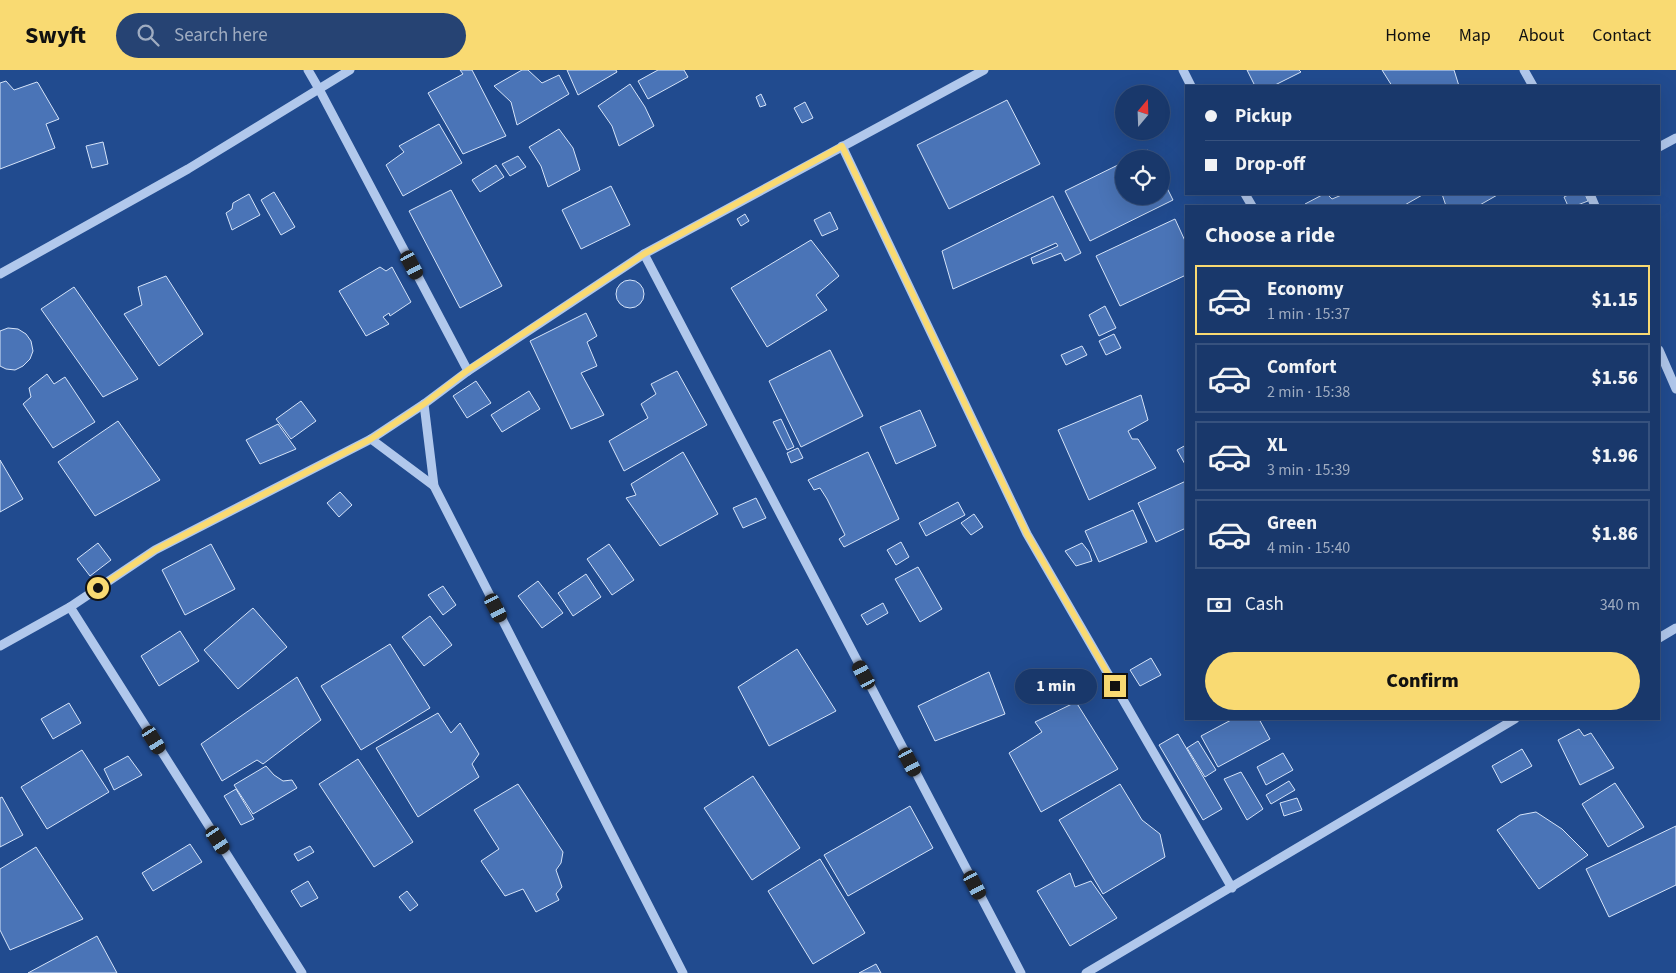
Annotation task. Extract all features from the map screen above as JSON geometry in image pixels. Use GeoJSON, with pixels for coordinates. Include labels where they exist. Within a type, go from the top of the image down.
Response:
{"type":"FeatureCollection","features":[{"type":"Feature","properties":{"kind":"street"},"geometry":{"type":"LineString","coordinates":[[308,70],[468,370]]}},
{"type":"Feature","properties":{"kind":"street"},"geometry":{"type":"LineString","coordinates":[[0,274],[188,169],[350,70]]}},
{"type":"Feature","properties":{"kind":"street"},"geometry":{"type":"LineString","coordinates":[[0,646],[70,606],[155,550],[371,439],[424,404],[468,370],[644,254],[984,70]]}},
{"type":"Feature","properties":{"kind":"street"},"geometry":{"type":"LineString","coordinates":[[1183,70],[1190,85]]}},
{"type":"Feature","properties":{"kind":"street"},"geometry":{"type":"LineString","coordinates":[[1524,70],[1532,85]]}},
{"type":"Feature","properties":{"kind":"street"},"geometry":{"type":"LineString","coordinates":[[1660,146],[1676,138]]}},
{"type":"Feature","properties":{"kind":"street"},"geometry":{"type":"LineString","coordinates":[[842,146],[1027,534],[1232,888]]}},
{"type":"Feature","properties":{"kind":"street"},"geometry":{"type":"LineString","coordinates":[[644,254],[1021,973]]}},
{"type":"Feature","properties":{"kind":"street"},"geometry":{"type":"LineString","coordinates":[[1660,352],[1676,389]]}},
{"type":"Feature","properties":{"kind":"street"},"geometry":{"type":"LineString","coordinates":[[424,404],[434,486],[683,973]]}},
{"type":"Feature","properties":{"kind":"street"},"geometry":{"type":"LineString","coordinates":[[371,439],[434,486]]}},
{"type":"Feature","properties":{"kind":"street"},"geometry":{"type":"LineString","coordinates":[[70,606],[302,973]]}},
{"type":"Feature","properties":{"kind":"street"},"geometry":{"type":"LineString","coordinates":[[1660,637],[1676,628]]}},
{"type":"Feature","properties":{"kind":"street"},"geometry":{"type":"LineString","coordinates":[[1086,973],[1513,720]]}},
{"type":"Feature","properties":{"kind":"building"},"geometry":{"type":"Polygon","coordinates":[[[460,70],[472,70],[506,136],[463,154],[428,93],[463,74],[460,70]]]}},
{"type":"Feature","properties":{"kind":"building"},"geometry":{"type":"Polygon","coordinates":[[[522,70],[528,70],[542,83],[559,75],[569,94],[517,125],[511,102],[494,86],[522,70]]]}},
{"type":"Feature","properties":{"kind":"building"},"geometry":{"type":"Polygon","coordinates":[[[567,70],[616,70],[617,72],[578,95],[567,70]]]}},
{"type":"Feature","properties":{"kind":"building"},"geometry":{"type":"Polygon","coordinates":[[[658,70],[684,70],[688,77],[648,99],[638,81],[658,70]]]}},
{"type":"Feature","properties":{"kind":"building"},"geometry":{"type":"Polygon","coordinates":[[[1247,70],[1299,70],[1301,72],[1275,85],[1254,85],[1247,70]]]}},
{"type":"Feature","properties":{"kind":"building"},"geometry":{"type":"Polygon","coordinates":[[[1382,70],[1454,70],[1459,85],[1391,85],[1382,70]]]}},
{"type":"Feature","properties":{"kind":"building"},"geometry":{"type":"Polygon","coordinates":[[[6,81],[14,90],[37,82],[59,119],[46,124],[55,148],[0,169],[0,83],[6,81]]]}},
{"type":"Feature","properties":{"kind":"building"},"geometry":{"type":"Polygon","coordinates":[[[630,84],[645,107],[654,126],[619,146],[612,126],[598,106],[630,84]]]}},
{"type":"Feature","properties":{"kind":"building"},"geometry":{"type":"Polygon","coordinates":[[[761,94],[766,105],[760,107],[756,97],[761,94]]]}},
{"type":"Feature","properties":{"kind":"building"},"geometry":{"type":"Polygon","coordinates":[[[1007,100],[1040,164],[949,209],[917,145],[1007,100]]]}},
{"type":"Feature","properties":{"kind":"building"},"geometry":{"type":"Polygon","coordinates":[[[805,102],[813,118],[802,123],[794,108],[805,102]]]}},
{"type":"Feature","properties":{"kind":"building"},"geometry":{"type":"Polygon","coordinates":[[[439,124],[462,163],[403,196],[386,165],[404,152],[399,146],[439,124]]]}},
{"type":"Feature","properties":{"kind":"building"},"geometry":{"type":"Polygon","coordinates":[[[559,129],[573,148],[580,170],[548,187],[541,166],[529,147],[559,129]]]}},
{"type":"Feature","properties":{"kind":"building"},"geometry":{"type":"Polygon","coordinates":[[[103,142],[108,164],[92,168],[86,146],[103,142]]]}},
{"type":"Feature","properties":{"kind":"building"},"geometry":{"type":"Polygon","coordinates":[[[518,156],[526,167],[510,176],[502,164],[518,156]]]}},
{"type":"Feature","properties":{"kind":"building"},"geometry":{"type":"Polygon","coordinates":[[[496,165],[504,177],[480,192],[472,180],[496,165]]]}},
{"type":"Feature","properties":{"kind":"building"},"geometry":{"type":"Polygon","coordinates":[[[1115,166],[1115,205],[1163,205],[1090,241],[1065,191],[1115,166]]]}},
{"type":"Feature","properties":{"kind":"building"},"geometry":{"type":"Polygon","coordinates":[[[611,186],[630,225],[581,249],[562,210],[611,186]]]}},
{"type":"Feature","properties":{"kind":"building"},"geometry":{"type":"Polygon","coordinates":[[[451,190],[502,286],[460,308],[409,211],[451,190]]]}},
{"type":"Feature","properties":{"kind":"building"},"geometry":{"type":"Polygon","coordinates":[[[274,192],[295,227],[281,235],[261,200],[274,192]]]}},
{"type":"Feature","properties":{"kind":"building"},"geometry":{"type":"Polygon","coordinates":[[[249,194],[260,215],[232,230],[226,213],[232,209],[233,203],[249,194]]]}},
{"type":"Feature","properties":{"kind":"building"},"geometry":{"type":"Polygon","coordinates":[[[1322,195],[1328,195],[1332,199],[1342,195],[1422,195],[1405,205],[1305,204],[1322,195]]]}},
{"type":"Feature","properties":{"kind":"building"},"geometry":{"type":"Polygon","coordinates":[[[1442,195],[1497,195],[1480,205],[1446,205],[1442,195]]]}},
{"type":"Feature","properties":{"kind":"building"},"geometry":{"type":"Polygon","coordinates":[[[1568,195],[1585,195],[1588,201],[1578,205],[1568,205],[1564,197],[1568,195]]]}},
{"type":"Feature","properties":{"kind":"building"},"geometry":{"type":"Polygon","coordinates":[[[1053,196],[1081,253],[1065,261],[1061,253],[1033,264],[1031,258],[1058,246],[1056,243],[953,289],[942,251],[1053,196]]]}},
{"type":"Feature","properties":{"kind":"building"},"geometry":{"type":"Polygon","coordinates":[[[830,212],[838,229],[822,236],[814,220],[830,212]]]}},
{"type":"Feature","properties":{"kind":"building"},"geometry":{"type":"Polygon","coordinates":[[[745,214],[749,221],[741,226],[737,219],[745,214]]]}},
{"type":"Feature","properties":{"kind":"building"},"geometry":{"type":"Polygon","coordinates":[[[1175,219],[1185,241],[1185,275],[1120,306],[1096,256],[1175,219]]]}},
{"type":"Feature","properties":{"kind":"building"},"geometry":{"type":"Polygon","coordinates":[[[811,240],[839,276],[816,295],[827,310],[767,347],[731,288],[811,240]]]}},
{"type":"Feature","properties":{"kind":"building"},"geometry":{"type":"Polygon","coordinates":[[[380,267],[386,271],[392,267],[411,302],[390,316],[389,313],[383,317],[389,324],[366,336],[339,291],[380,267]]]}},
{"type":"Feature","properties":{"kind":"building"},"geometry":{"type":"Polygon","coordinates":[[[166,276],[203,334],[159,366],[124,314],[142,305],[138,287],[166,276]]]}},
{"type":"Feature","properties":{"kind":"building"},"geometry":{"type":"Polygon","coordinates":[[[630,280],[640,284],[644,294],[640,304],[630,308],[620,304],[616,294],[620,284],[630,280]]]}},
{"type":"Feature","properties":{"kind":"building"},"geometry":{"type":"Polygon","coordinates":[[[74,287],[138,379],[103,397],[41,309],[74,287]]]}},
{"type":"Feature","properties":{"kind":"building"},"geometry":{"type":"Polygon","coordinates":[[[1105,306],[1116,328],[1099,336],[1089,315],[1105,306]]]}},
{"type":"Feature","properties":{"kind":"building"},"geometry":{"type":"Polygon","coordinates":[[[586,313],[597,336],[587,342],[597,366],[581,373],[604,415],[571,429],[530,341],[586,313]]]}},
{"type":"Feature","properties":{"kind":"building"},"geometry":{"type":"Polygon","coordinates":[[[8,328],[18,329],[26,334],[31,341],[33,351],[30,359],[23,366],[15,370],[0,366],[0,331],[8,328]]]}},
{"type":"Feature","properties":{"kind":"building"},"geometry":{"type":"Polygon","coordinates":[[[1114,334],[1121,348],[1106,355],[1099,341],[1114,334]]]}},
{"type":"Feature","properties":{"kind":"building"},"geometry":{"type":"Polygon","coordinates":[[[1082,346],[1087,355],[1066,365],[1061,355],[1082,346]]]}},
{"type":"Feature","properties":{"kind":"building"},"geometry":{"type":"Polygon","coordinates":[[[830,350],[863,416],[801,447],[769,381],[830,350]]]}},
{"type":"Feature","properties":{"kind":"building"},"geometry":{"type":"Polygon","coordinates":[[[677,371],[707,425],[624,471],[609,441],[648,418],[641,404],[656,394],[651,384],[677,371]]]}},
{"type":"Feature","properties":{"kind":"building"},"geometry":{"type":"Polygon","coordinates":[[[47,374],[54,384],[65,377],[95,422],[53,448],[23,404],[31,397],[29,388],[47,374]]]}},
{"type":"Feature","properties":{"kind":"building"},"geometry":{"type":"Polygon","coordinates":[[[476,381],[491,403],[467,418],[453,396],[476,381]]]}},
{"type":"Feature","properties":{"kind":"building"},"geometry":{"type":"Polygon","coordinates":[[[529,391],[540,409],[502,432],[491,415],[529,391]]]}},
{"type":"Feature","properties":{"kind":"building"},"geometry":{"type":"Polygon","coordinates":[[[1141,395],[1148,420],[1128,431],[1132,439],[1138,439],[1156,468],[1089,500],[1058,430],[1141,395]]]}},
{"type":"Feature","properties":{"kind":"building"},"geometry":{"type":"Polygon","coordinates":[[[301,401],[316,421],[291,439],[276,419],[301,401]]]}},
{"type":"Feature","properties":{"kind":"building"},"geometry":{"type":"Polygon","coordinates":[[[920,410],[936,446],[896,464],[880,427],[920,410]]]}},
{"type":"Feature","properties":{"kind":"building"},"geometry":{"type":"Polygon","coordinates":[[[781,419],[794,447],[787,450],[773,422],[781,419]]]}},
{"type":"Feature","properties":{"kind":"building"},"geometry":{"type":"Polygon","coordinates":[[[118,421],[160,480],[95,516],[58,462],[118,421]]]}},
{"type":"Feature","properties":{"kind":"building"},"geometry":{"type":"Polygon","coordinates":[[[278,424],[296,449],[260,464],[246,440],[278,424]]]}},
{"type":"Feature","properties":{"kind":"building"},"geometry":{"type":"Polygon","coordinates":[[[1185,446],[1185,464],[1177,450],[1185,446]]]}},
{"type":"Feature","properties":{"kind":"building"},"geometry":{"type":"Polygon","coordinates":[[[798,448],[803,458],[791,463],[787,453],[798,448]]]}},
{"type":"Feature","properties":{"kind":"building"},"geometry":{"type":"Polygon","coordinates":[[[683,452],[718,514],[660,546],[626,498],[636,495],[631,484],[683,452]]]}},
{"type":"Feature","properties":{"kind":"building"},"geometry":{"type":"Polygon","coordinates":[[[868,452],[899,519],[844,547],[839,539],[845,535],[827,499],[820,488],[814,490],[808,480],[868,452]]]}},
{"type":"Feature","properties":{"kind":"building"},"geometry":{"type":"Polygon","coordinates":[[[0,460],[23,499],[0,512],[0,460]]]}},
{"type":"Feature","properties":{"kind":"building"},"geometry":{"type":"Polygon","coordinates":[[[1185,481],[1185,528],[1156,542],[1138,503],[1185,481]]]}},
{"type":"Feature","properties":{"kind":"building"},"geometry":{"type":"Polygon","coordinates":[[[340,492],[352,505],[339,517],[327,503],[340,492]]]}},
{"type":"Feature","properties":{"kind":"building"},"geometry":{"type":"Polygon","coordinates":[[[756,498],[766,518],[743,528],[733,508],[756,498]]]}},
{"type":"Feature","properties":{"kind":"building"},"geometry":{"type":"Polygon","coordinates":[[[958,502],[965,515],[926,536],[919,523],[958,502]]]}},
{"type":"Feature","properties":{"kind":"building"},"geometry":{"type":"Polygon","coordinates":[[[1133,510],[1147,542],[1099,562],[1085,531],[1133,510]]]}},
{"type":"Feature","properties":{"kind":"building"},"geometry":{"type":"Polygon","coordinates":[[[974,514],[983,527],[971,535],[961,523],[974,514]]]}},
{"type":"Feature","properties":{"kind":"building"},"geometry":{"type":"Polygon","coordinates":[[[901,542],[909,557],[896,565],[887,550],[901,542]]]}},
{"type":"Feature","properties":{"kind":"building"},"geometry":{"type":"Polygon","coordinates":[[[98,543],[111,560],[90,576],[77,559],[98,543]]]}},
{"type":"Feature","properties":{"kind":"building"},"geometry":{"type":"Polygon","coordinates":[[[1082,543],[1089,552],[1092,561],[1076,566],[1065,551],[1082,543]]]}},
{"type":"Feature","properties":{"kind":"building"},"geometry":{"type":"Polygon","coordinates":[[[211,544],[235,589],[185,615],[162,570],[211,544]]]}},
{"type":"Feature","properties":{"kind":"building"},"geometry":{"type":"Polygon","coordinates":[[[609,544],[634,580],[612,595],[587,559],[609,544]]]}},
{"type":"Feature","properties":{"kind":"building"},"geometry":{"type":"Polygon","coordinates":[[[918,567],[942,609],[920,622],[895,579],[918,567]]]}},
{"type":"Feature","properties":{"kind":"building"},"geometry":{"type":"Polygon","coordinates":[[[586,574],[601,597],[573,616],[558,593],[586,574]]]}},
{"type":"Feature","properties":{"kind":"building"},"geometry":{"type":"Polygon","coordinates":[[[538,581],[563,613],[542,628],[518,596],[538,581]]]}},
{"type":"Feature","properties":{"kind":"building"},"geometry":{"type":"Polygon","coordinates":[[[443,586],[456,605],[443,615],[428,595],[443,586]]]}},
{"type":"Feature","properties":{"kind":"building"},"geometry":{"type":"Polygon","coordinates":[[[883,603],[888,613],[867,625],[861,615],[883,603]]]}},
{"type":"Feature","properties":{"kind":"building"},"geometry":{"type":"Polygon","coordinates":[[[253,608],[287,647],[238,689],[204,650],[253,608]]]}},
{"type":"Feature","properties":{"kind":"building"},"geometry":{"type":"Polygon","coordinates":[[[430,616],[452,645],[424,666],[402,637],[430,616]]]}},
{"type":"Feature","properties":{"kind":"building"},"geometry":{"type":"Polygon","coordinates":[[[180,631],[199,661],[159,686],[141,656],[180,631]]]}},
{"type":"Feature","properties":{"kind":"building"},"geometry":{"type":"Polygon","coordinates":[[[390,644],[430,708],[361,750],[321,686],[390,644]]]}},
{"type":"Feature","properties":{"kind":"building"},"geometry":{"type":"Polygon","coordinates":[[[797,649],[836,711],[769,746],[738,687],[797,649]]]}},
{"type":"Feature","properties":{"kind":"building"},"geometry":{"type":"Polygon","coordinates":[[[1151,658],[1161,675],[1140,686],[1130,670],[1151,658]]]}},
{"type":"Feature","properties":{"kind":"building"},"geometry":{"type":"Polygon","coordinates":[[[989,672],[1005,714],[935,741],[918,706],[989,672]]]}},
{"type":"Feature","properties":{"kind":"building"},"geometry":{"type":"Polygon","coordinates":[[[297,677],[321,720],[263,764],[257,760],[222,781],[201,744],[297,677]]]}},
{"type":"Feature","properties":{"kind":"building"},"geometry":{"type":"Polygon","coordinates":[[[1076,702],[1118,769],[1041,812],[1009,753],[1042,732],[1035,722],[1076,702]]]}},
{"type":"Feature","properties":{"kind":"building"},"geometry":{"type":"Polygon","coordinates":[[[69,703],[81,723],[53,739],[41,719],[69,703]]]}},
{"type":"Feature","properties":{"kind":"building"},"geometry":{"type":"Polygon","coordinates":[[[438,713],[451,733],[460,723],[479,754],[472,764],[479,777],[418,817],[376,748],[438,713]]]}},
{"type":"Feature","properties":{"kind":"building"},"geometry":{"type":"Polygon","coordinates":[[[1231,720],[1260,720],[1270,739],[1218,767],[1201,736],[1231,720]]]}},
{"type":"Feature","properties":{"kind":"building"},"geometry":{"type":"Polygon","coordinates":[[[1579,729],[1584,736],[1591,733],[1614,768],[1580,785],[1558,740],[1579,729]]]}},
{"type":"Feature","properties":{"kind":"building"},"geometry":{"type":"Polygon","coordinates":[[[1178,734],[1222,809],[1203,820],[1159,745],[1178,734]]]}},
{"type":"Feature","properties":{"kind":"building"},"geometry":{"type":"Polygon","coordinates":[[[1198,741],[1216,770],[1205,777],[1187,748],[1198,741]]]}},
{"type":"Feature","properties":{"kind":"building"},"geometry":{"type":"Polygon","coordinates":[[[1522,749],[1532,766],[1501,783],[1492,766],[1522,749]]]}},
{"type":"Feature","properties":{"kind":"building"},"geometry":{"type":"Polygon","coordinates":[[[82,750],[109,792],[47,829],[21,787],[82,750]]]}},
{"type":"Feature","properties":{"kind":"building"},"geometry":{"type":"Polygon","coordinates":[[[1283,753],[1293,770],[1266,785],[1257,767],[1283,753]]]}},
{"type":"Feature","properties":{"kind":"building"},"geometry":{"type":"Polygon","coordinates":[[[128,756],[142,775],[114,790],[104,769],[128,756]]]}},
{"type":"Feature","properties":{"kind":"building"},"geometry":{"type":"Polygon","coordinates":[[[358,759],[413,842],[374,867],[319,784],[358,759]]]}},
{"type":"Feature","properties":{"kind":"building"},"geometry":{"type":"Polygon","coordinates":[[[266,766],[283,781],[292,780],[297,788],[253,814],[234,785],[266,766]]]}},
{"type":"Feature","properties":{"kind":"building"},"geometry":{"type":"Polygon","coordinates":[[[1241,772],[1263,809],[1247,820],[1224,779],[1241,772]]]}},
{"type":"Feature","properties":{"kind":"building"},"geometry":{"type":"Polygon","coordinates":[[[753,776],[800,848],[752,880],[704,808],[753,776]]]}},
{"type":"Feature","properties":{"kind":"building"},"geometry":{"type":"Polygon","coordinates":[[[1289,781],[1295,790],[1271,804],[1266,795],[1289,781]]]}},
{"type":"Feature","properties":{"kind":"building"},"geometry":{"type":"Polygon","coordinates":[[[1615,783],[1644,827],[1608,847],[1582,804],[1615,783]]]}},
{"type":"Feature","properties":{"kind":"building"},"geometry":{"type":"Polygon","coordinates":[[[518,784],[563,852],[561,863],[556,870],[562,887],[556,894],[559,900],[536,912],[523,889],[505,896],[481,861],[499,849],[474,810],[518,784]]]}},
{"type":"Feature","properties":{"kind":"building"},"geometry":{"type":"Polygon","coordinates":[[[1120,784],[1142,820],[1160,834],[1165,857],[1103,894],[1059,820],[1120,784]]]}},
{"type":"Feature","properties":{"kind":"building"},"geometry":{"type":"Polygon","coordinates":[[[236,789],[254,819],[241,825],[224,796],[236,789]]]}},
{"type":"Feature","properties":{"kind":"building"},"geometry":{"type":"Polygon","coordinates":[[[2,797],[23,835],[0,847],[0,798],[2,797]]]}},
{"type":"Feature","properties":{"kind":"building"},"geometry":{"type":"Polygon","coordinates":[[[1297,798],[1302,810],[1284,816],[1280,803],[1297,798]]]}},
{"type":"Feature","properties":{"kind":"building"},"geometry":{"type":"Polygon","coordinates":[[[910,806],[933,848],[848,896],[824,855],[910,806]]]}},
{"type":"Feature","properties":{"kind":"building"},"geometry":{"type":"Polygon","coordinates":[[[1536,812],[1562,829],[1588,855],[1539,889],[1497,830],[1520,815],[1536,812]]]}},
{"type":"Feature","properties":{"kind":"building"},"geometry":{"type":"Polygon","coordinates":[[[1676,826],[1676,885],[1609,917],[1586,869],[1676,826]]]}},
{"type":"Feature","properties":{"kind":"building"},"geometry":{"type":"Polygon","coordinates":[[[190,844],[202,862],[153,891],[142,873],[190,844]]]}},
{"type":"Feature","properties":{"kind":"building"},"geometry":{"type":"Polygon","coordinates":[[[310,846],[314,852],[298,861],[294,854],[310,846]]]}},
{"type":"Feature","properties":{"kind":"building"},"geometry":{"type":"Polygon","coordinates":[[[36,847],[83,919],[10,950],[0,930],[0,869],[36,847]]]}},
{"type":"Feature","properties":{"kind":"building"},"geometry":{"type":"Polygon","coordinates":[[[820,859],[865,933],[813,964],[768,891],[820,859]]]}},
{"type":"Feature","properties":{"kind":"building"},"geometry":{"type":"Polygon","coordinates":[[[1070,873],[1075,887],[1091,881],[1117,918],[1070,946],[1037,891],[1070,873]]]}},
{"type":"Feature","properties":{"kind":"building"},"geometry":{"type":"Polygon","coordinates":[[[308,881],[318,898],[301,907],[291,891],[308,881]]]}},
{"type":"Feature","properties":{"kind":"building"},"geometry":{"type":"Polygon","coordinates":[[[407,891],[418,905],[410,911],[399,897],[407,891]]]}},
{"type":"Feature","properties":{"kind":"building"},"geometry":{"type":"Polygon","coordinates":[[[97,936],[117,973],[28,973],[97,936]]]}},
{"type":"Feature","properties":{"kind":"building"},"geometry":{"type":"Polygon","coordinates":[[[876,964],[881,973],[859,973],[876,964]]]}},
{"type":"Feature","properties":{"kind":"route"},"geometry":{"type":"LineString","coordinates":[[98,588],[155,550],[371,439],[424,404],[468,370],[644,254],[842,146],[1027,534],[1115,686]]}}]}
